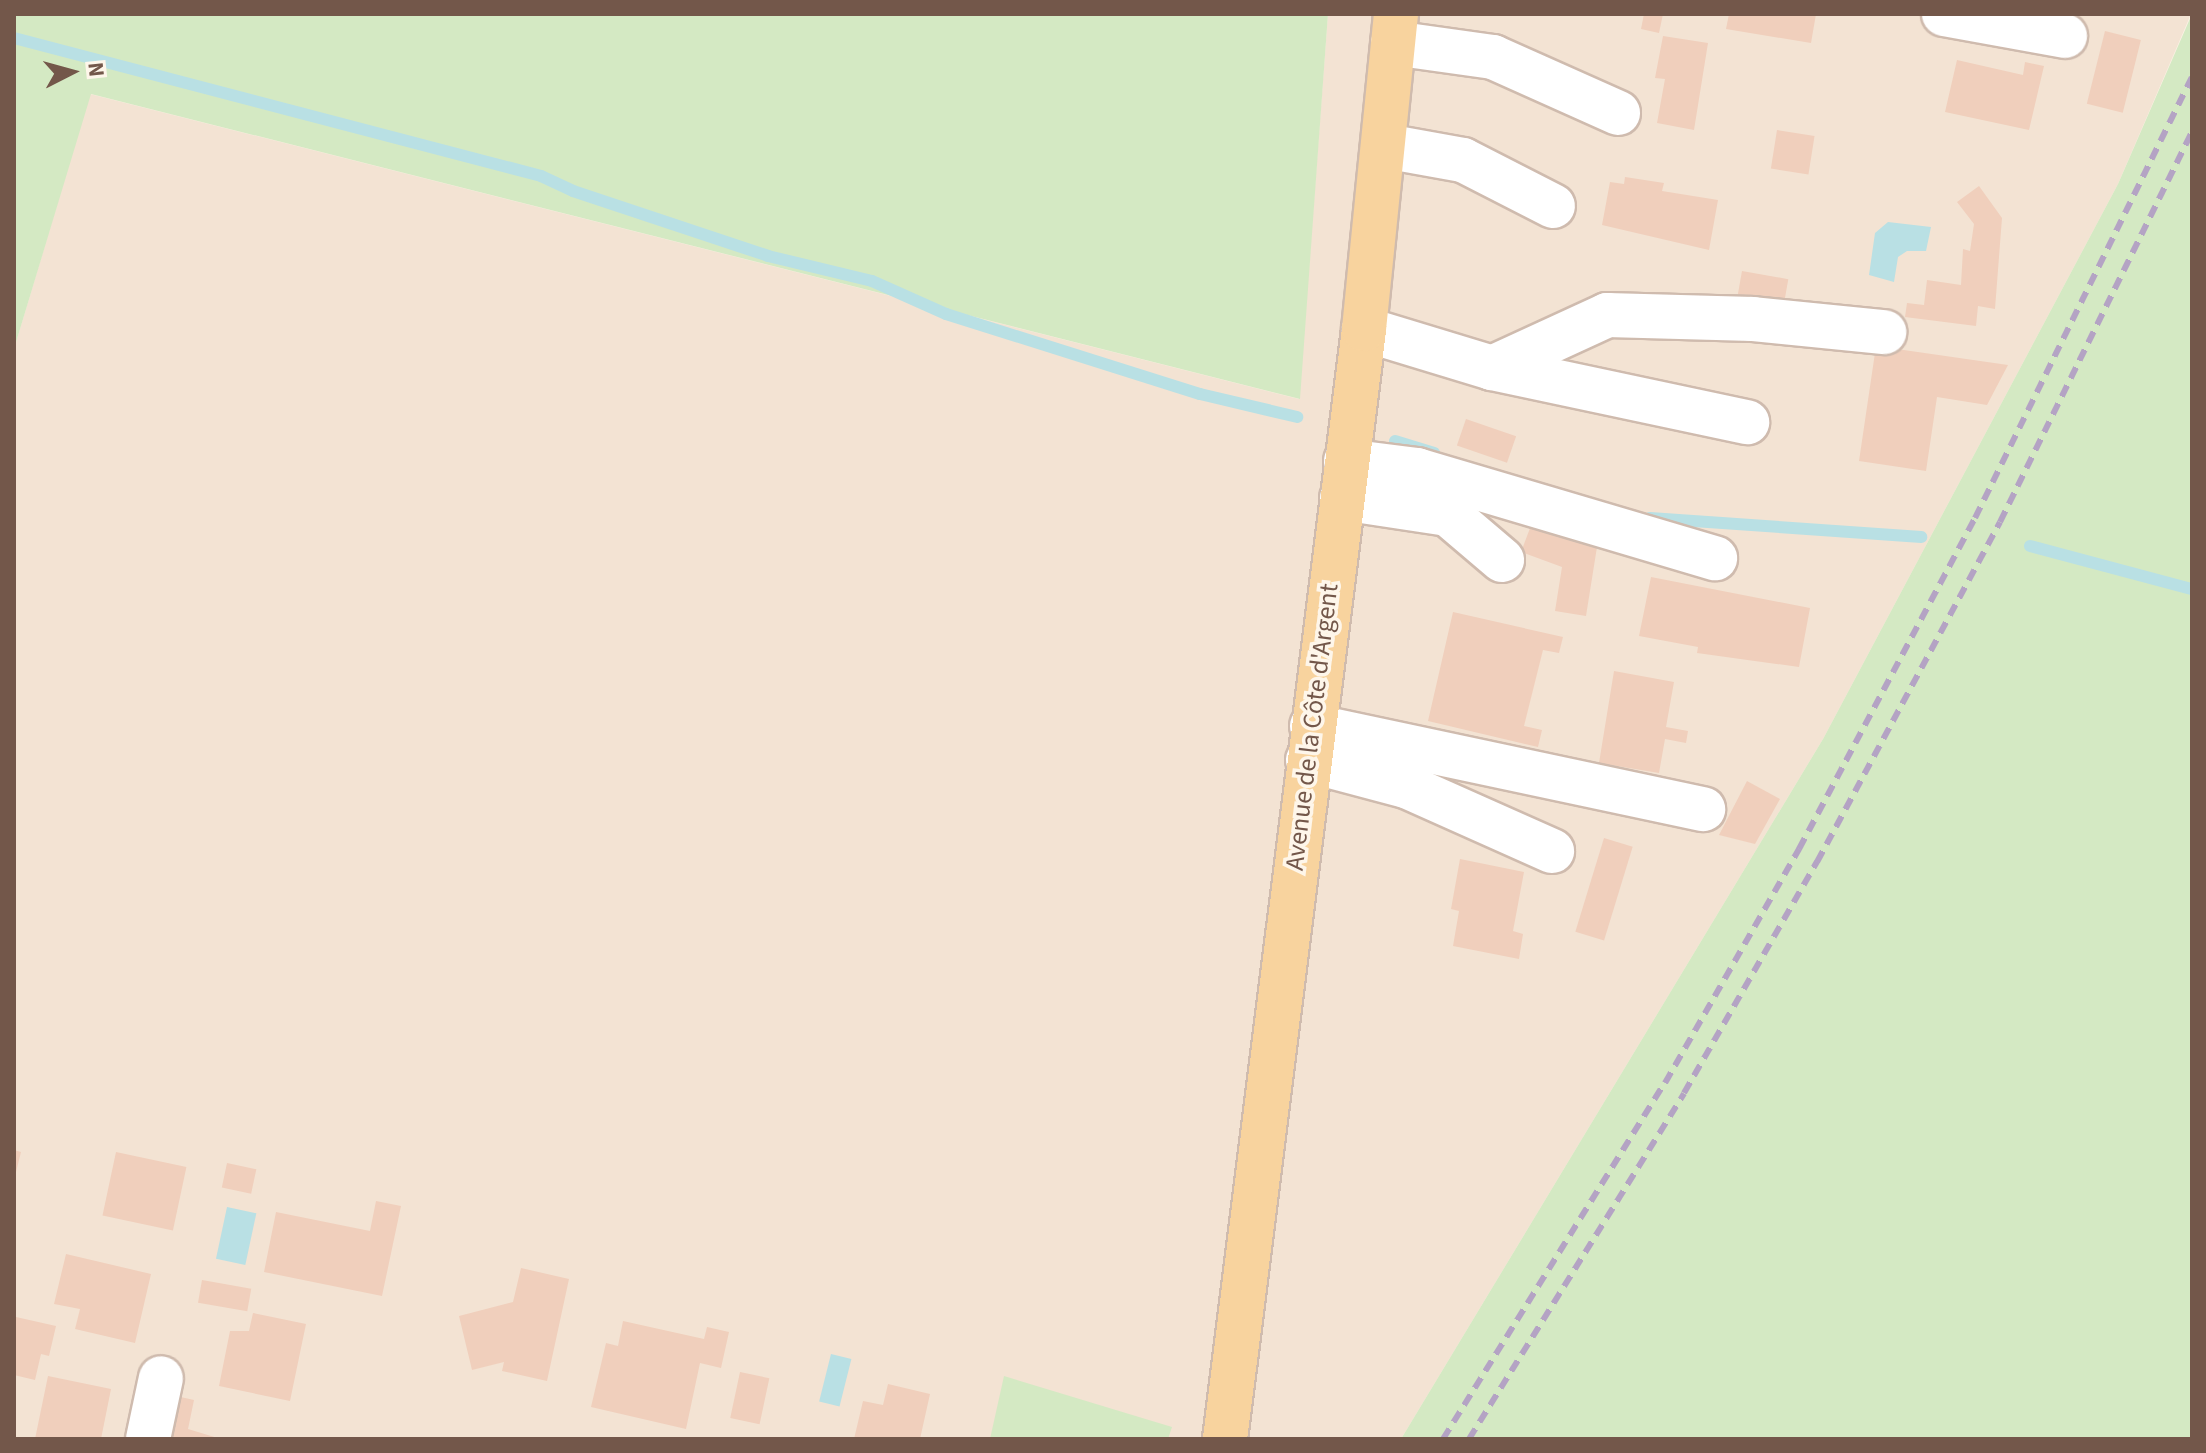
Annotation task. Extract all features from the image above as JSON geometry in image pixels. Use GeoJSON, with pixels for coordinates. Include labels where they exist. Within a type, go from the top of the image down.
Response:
{"type":"FeatureCollection","features":[{"type":"Feature","properties":{"kind":"main road","name":"Avenue de la Côte d'Argent"},"geometry":{"type":"LineString","coordinates":[[1225,1439],[1364,329],[1395,29]]}},
{"type":"Feature","properties":{"kind":"street"},"geometry":{"type":"LineString","coordinates":[[1944,14],[2065,36]]}},
{"type":"Feature","properties":{"kind":"street"},"geometry":{"type":"LineString","coordinates":[[1395,29],[1493,57],[1618,113]]}},
{"type":"Feature","properties":{"kind":"street"},"geometry":{"type":"LineString","coordinates":[[1385,146],[1463,160],[1553,206]]}},
{"type":"Feature","properties":{"kind":"street"},"geometry":{"type":"LineString","coordinates":[[1492,368],[1607,315],[1753,319],[1884,332]]}},
{"type":"Feature","properties":{"kind":"street"},"geometry":{"type":"LineString","coordinates":[[1364,329],[1492,368],[1747,422]]}},
{"type":"Feature","properties":{"kind":"street"},"geometry":{"type":"LineString","coordinates":[[1344,480],[1417,470],[1715,558]]}},
{"type":"Feature","properties":{"kind":"street"},"geometry":{"type":"LineString","coordinates":[[1344,480],[1448,514],[1502,560]]}},
{"type":"Feature","properties":{"kind":"street"},"geometry":{"type":"LineString","coordinates":[[1310,743],[1703,809]]}},
{"type":"Feature","properties":{"kind":"street"},"geometry":{"type":"LineString","coordinates":[[1310,743],[1552,851]]}},
{"type":"Feature","properties":{"kind":"street"},"geometry":{"type":"LineString","coordinates":[[148,1439],[161,1378]]}},
{"type":"Feature","properties":{"kind":"street"},"geometry":{"type":"LineString","coordinates":[[1211,1439],[1231,1390]]}},
{"type":"Feature","properties":{"kind":"shaded area"},"geometry":{"type":"Polygon","coordinates":[[[1328,14],[2191,14],[2118,184],[1823,739],[1401,1439],[14,1439],[14,349],[90,94],[1299,399],[1328,14]]]}},
{"type":"Feature","properties":{"kind":"green space"},"geometry":{"type":"Polygon","coordinates":[[[14,14],[1328,14],[1300,399],[91,94],[14,349],[14,14]]]}},
{"type":"Feature","properties":{"kind":"green space"},"geometry":{"type":"Polygon","coordinates":[[[2192,14],[2192,1439],[1401,1439],[1823,739],[2118,184],[2192,14]]]}},
{"type":"Feature","properties":{"kind":"green space"},"geometry":{"type":"Polygon","coordinates":[[[1004,1376],[1172,1427],[1168,1439],[990,1439],[1004,1376]]]}},
{"type":"Feature","properties":{"kind":"water"},"geometry":{"type":"Polygon","coordinates":[[[1888,222],[1931,227],[1926,251],[1907,251],[1898,257],[1894,282],[1869,275],[1875,233],[1888,222]]]}},
{"type":"Feature","properties":{"kind":"water"},"geometry":{"type":"Polygon","coordinates":[[[227,1207],[256,1213],[245,1265],[216,1259],[227,1207]]]}},
{"type":"Feature","properties":{"kind":"water"},"geometry":{"type":"Polygon","coordinates":[[[831,1354],[851,1359],[840,1407],[819,1402],[831,1354]]]}},
{"type":"Feature","properties":{"kind":"building"},"geometry":{"type":"Polygon","coordinates":[[[1644,14],[1663,14],[1659,33],[1641,29],[1644,14]]]}},
{"type":"Feature","properties":{"kind":"building"},"geometry":{"type":"Polygon","coordinates":[[[1729,14],[1816,14],[1811,43],[1726,29],[1729,14]]]}},
{"type":"Feature","properties":{"kind":"building"},"geometry":{"type":"Polygon","coordinates":[[[2105,31],[2141,40],[2123,113],[2087,104],[2105,31]]]}},
{"type":"Feature","properties":{"kind":"building"},"geometry":{"type":"Polygon","coordinates":[[[1663,36],[1708,43],[1694,130],[1657,123],[1665,79],[1655,78],[1663,36]]]}},
{"type":"Feature","properties":{"kind":"building"},"geometry":{"type":"Polygon","coordinates":[[[1957,60],[2023,75],[2025,62],[2044,66],[2029,130],[1945,112],[1957,60]]]}},
{"type":"Feature","properties":{"kind":"building"},"geometry":{"type":"Polygon","coordinates":[[[1777,130],[1815,136],[1808,174],[1771,169],[1777,130]]]}},
{"type":"Feature","properties":{"kind":"building"},"geometry":{"type":"Polygon","coordinates":[[[1625,177],[1664,183],[1662,191],[1718,200],[1709,250],[1602,225],[1610,182],[1624,184],[1625,177]]]}},
{"type":"Feature","properties":{"kind":"building"},"geometry":{"type":"Polygon","coordinates":[[[1979,186],[2002,218],[1995,309],[1978,306],[1976,326],[1905,317],[1907,303],[1924,305],[1927,280],[1961,285],[1963,249],[1970,251],[1974,224],[1957,202],[1979,186]]]}},
{"type":"Feature","properties":{"kind":"building"},"geometry":{"type":"Polygon","coordinates":[[[1742,271],[1788,279],[1784,306],[1737,298],[1742,271]]]}},
{"type":"Feature","properties":{"kind":"building"},"geometry":{"type":"Polygon","coordinates":[[[1876,346],[2008,365],[1987,405],[1937,397],[1926,471],[1859,461],[1876,346]]]}},
{"type":"Feature","properties":{"kind":"building"},"geometry":{"type":"Polygon","coordinates":[[[1466,419],[1516,436],[1507,463],[1457,445],[1466,419]]]}},
{"type":"Feature","properties":{"kind":"building"},"geometry":{"type":"Polygon","coordinates":[[[1532,523],[1597,547],[1586,616],[1555,611],[1562,567],[1521,552],[1532,523]]]}},
{"type":"Feature","properties":{"kind":"building"},"geometry":{"type":"Polygon","coordinates":[[[1651,577],[1810,608],[1799,667],[1697,653],[1698,647],[1639,636],[1651,577]]]}},
{"type":"Feature","properties":{"kind":"building"},"geometry":{"type":"Polygon","coordinates":[[[1453,612],[1563,637],[1559,653],[1543,650],[1524,726],[1542,730],[1538,747],[1428,721],[1453,612]]]}},
{"type":"Feature","properties":{"kind":"building"},"geometry":{"type":"Polygon","coordinates":[[[1614,671],[1674,682],[1666,727],[1688,731],[1686,743],[1665,739],[1659,773],[1599,763],[1614,671]]]}},
{"type":"Feature","properties":{"kind":"building"},"geometry":{"type":"Polygon","coordinates":[[[1747,781],[1780,799],[1755,844],[1719,835],[1747,781]]]}},
{"type":"Feature","properties":{"kind":"building"},"geometry":{"type":"Polygon","coordinates":[[[1604,838],[1633,847],[1604,940],[1575,932],[1604,838]]]}},
{"type":"Feature","properties":{"kind":"building"},"geometry":{"type":"Polygon","coordinates":[[[1460,859],[1524,872],[1513,931],[1523,934],[1519,959],[1453,946],[1459,911],[1451,909],[1460,859]]]}},
{"type":"Feature","properties":{"kind":"building"},"geometry":{"type":"Polygon","coordinates":[[[14,1150],[21,1152],[15,1176],[14,1176],[14,1150]]]}},
{"type":"Feature","properties":{"kind":"building"},"geometry":{"type":"Polygon","coordinates":[[[116,1152],[186,1167],[173,1231],[102,1216],[116,1152]]]}},
{"type":"Feature","properties":{"kind":"building"},"geometry":{"type":"Polygon","coordinates":[[[227,1163],[256,1169],[251,1194],[222,1187],[227,1163]]]}},
{"type":"Feature","properties":{"kind":"building"},"geometry":{"type":"Polygon","coordinates":[[[376,1201],[401,1206],[382,1296],[264,1272],[276,1212],[370,1231],[376,1201]]]}},
{"type":"Feature","properties":{"kind":"building"},"geometry":{"type":"Polygon","coordinates":[[[66,1254],[151,1274],[135,1343],[75,1329],[80,1309],[54,1304],[66,1254]]]}},
{"type":"Feature","properties":{"kind":"building"},"geometry":{"type":"Polygon","coordinates":[[[521,1268],[569,1279],[547,1381],[502,1371],[504,1362],[472,1370],[459,1316],[513,1302],[521,1268]]]}},
{"type":"Feature","properties":{"kind":"building"},"geometry":{"type":"Polygon","coordinates":[[[202,1280],[251,1289],[247,1311],[198,1303],[202,1280]]]}},
{"type":"Feature","properties":{"kind":"building"},"geometry":{"type":"Polygon","coordinates":[[[253,1313],[306,1324],[290,1401],[219,1386],[230,1331],[249,1331],[253,1313]]]}},
{"type":"Feature","properties":{"kind":"building"},"geometry":{"type":"Polygon","coordinates":[[[16,1317],[56,1326],[49,1356],[41,1354],[35,1380],[14,1375],[16,1317]]]}},
{"type":"Feature","properties":{"kind":"building"},"geometry":{"type":"Polygon","coordinates":[[[623,1321],[704,1339],[707,1327],[729,1332],[721,1368],[700,1363],[686,1429],[591,1407],[606,1343],[618,1346],[623,1321]]]}},
{"type":"Feature","properties":{"kind":"building"},"geometry":{"type":"Polygon","coordinates":[[[740,1372],[769,1378],[760,1424],[730,1418],[740,1372]]]}},
{"type":"Feature","properties":{"kind":"building"},"geometry":{"type":"Polygon","coordinates":[[[48,1376],[111,1389],[101,1439],[35,1439],[48,1376]]]}},
{"type":"Feature","properties":{"kind":"building"},"geometry":{"type":"Polygon","coordinates":[[[888,1384],[930,1394],[920,1439],[854,1439],[863,1401],[883,1405],[888,1384]]]}},
{"type":"Feature","properties":{"kind":"building"},"geometry":{"type":"Polygon","coordinates":[[[176,1396],[194,1400],[188,1429],[221,1439],[167,1439],[176,1396]]]}},
{"type":"Feature","properties":{"kind":"waterway"},"geometry":{"type":"LineString","coordinates":[[14,38],[541,176],[573,191],[768,256],[872,281],[946,314],[1200,394],[1297,417]]}},
{"type":"Feature","properties":{"kind":"waterway"},"geometry":{"type":"LineString","coordinates":[[1395,441],[1434,453]]}},
{"type":"Feature","properties":{"kind":"waterway"},"geometry":{"type":"LineString","coordinates":[[1650,518],[1921,537]]}},
{"type":"Feature","properties":{"kind":"waterway"},"geometry":{"type":"LineString","coordinates":[[2030,546],[2192,589]]}},
{"type":"Feature","properties":{"kind":"railway"},"geometry":{"type":"LineString","coordinates":[[1443,1439],[1665,1083],[1799,849],[1975,518],[2192,77]]}},
{"type":"Feature","properties":{"kind":"railway"},"geometry":{"type":"LineString","coordinates":[[1469,1439],[1684,1093],[1817,862],[2000,522],[2192,132]]}}]}
